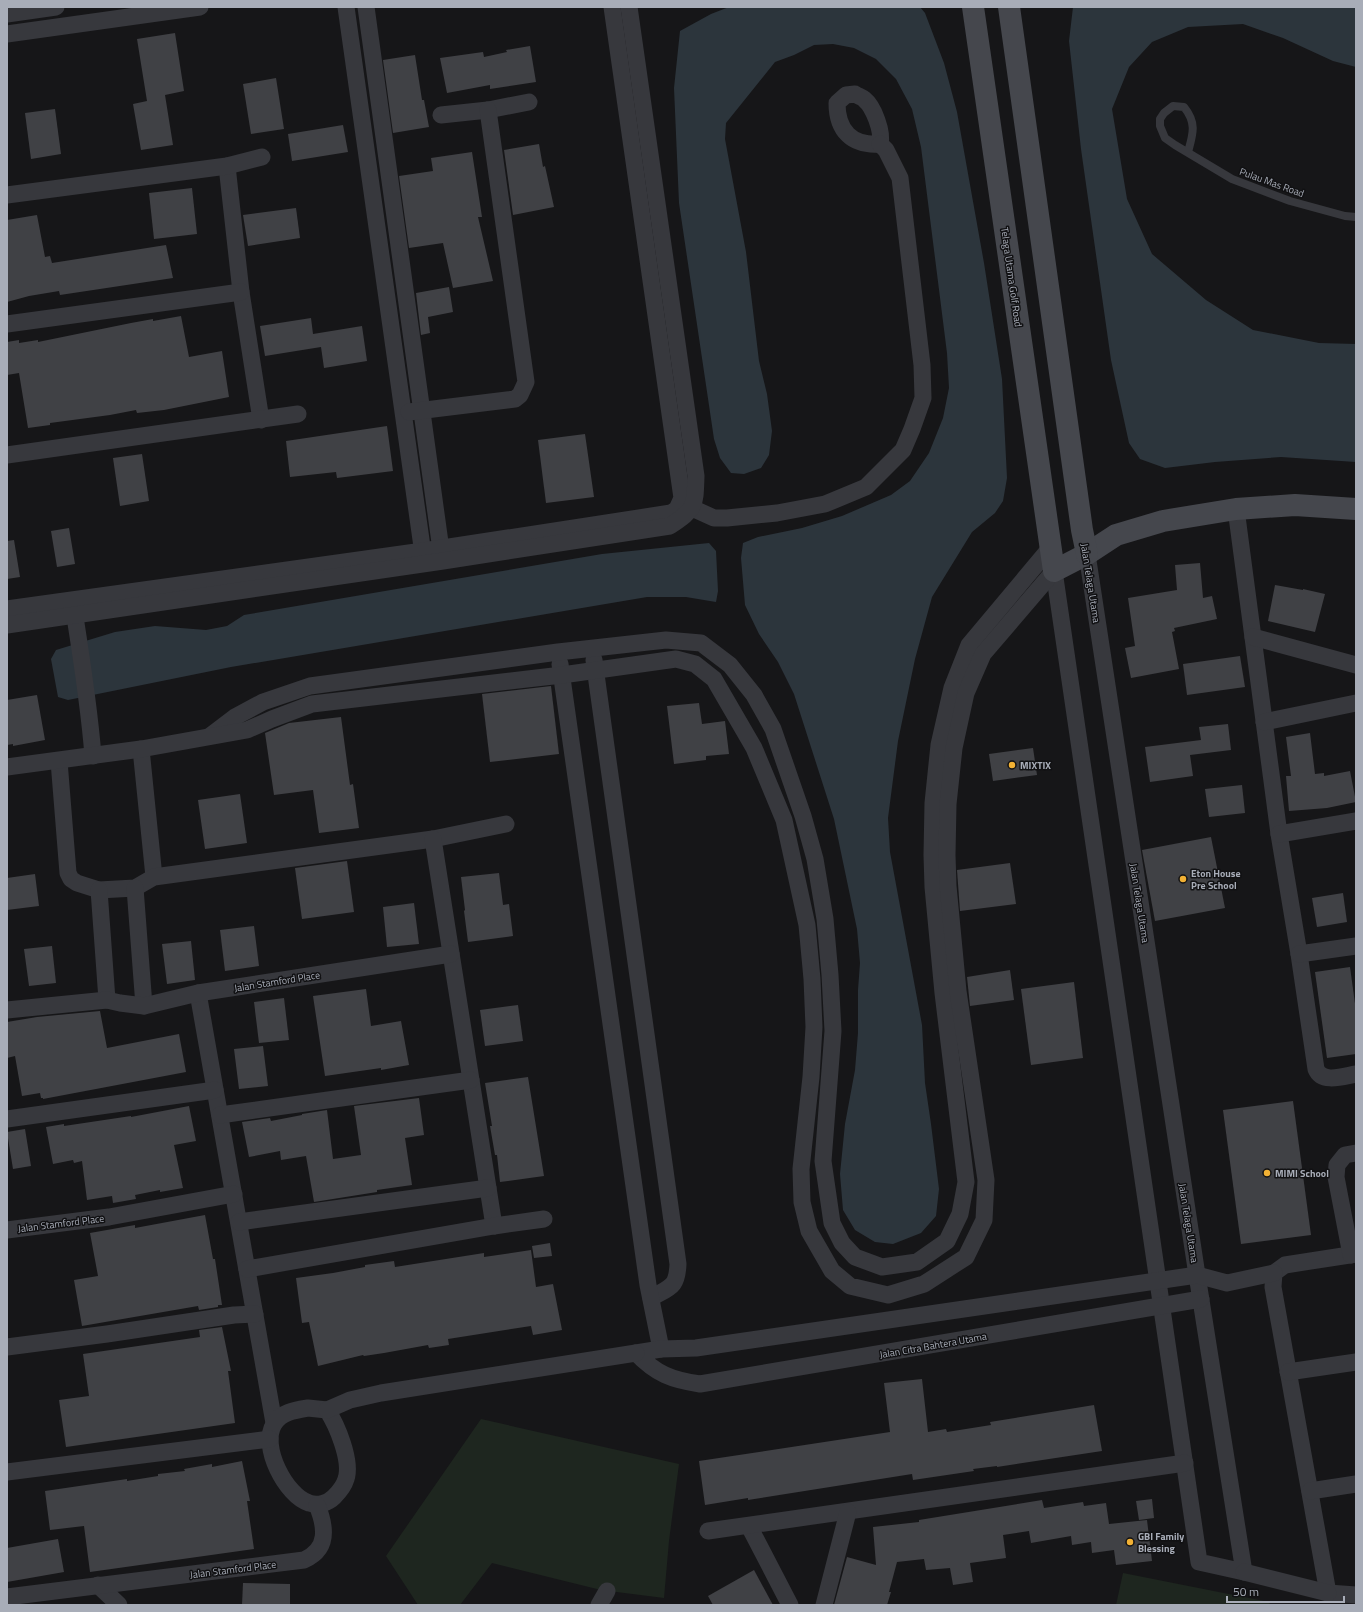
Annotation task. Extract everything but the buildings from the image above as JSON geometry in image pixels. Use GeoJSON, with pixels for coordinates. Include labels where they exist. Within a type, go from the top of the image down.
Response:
{"type":"FeatureCollection","features":[{"type":"Feature","properties":{"kind":"main road","name":"Telaga Utama Golf Road"},"geometry":{"type":"LineString","coordinates":[[973,7],[1051,547]]}},
{"type":"Feature","properties":{"kind":"main road"},"geometry":{"type":"LineString","coordinates":[[1009,7],[1082,530]]}},
{"type":"Feature","properties":{"kind":"main road"},"geometry":{"type":"LineString","coordinates":[[1116,535],[1082,530],[1051,547],[1054,571],[1087,554],[1116,535],[1162,521],[1236,509],[1295,505],[1356,509]]}},
{"type":"Feature","properties":{"kind":"main road","name":"Jalan Telaga Utama"},"geometry":{"type":"LineString","coordinates":[[1082,530],[1087,554]]}},
{"type":"Feature","properties":{"kind":"street"},"geometry":{"type":"LineString","coordinates":[[7,14],[56,7]]}},
{"type":"Feature","properties":{"kind":"street"},"geometry":{"type":"LineString","coordinates":[[7,34],[200,7]]}},
{"type":"Feature","properties":{"kind":"street"},"geometry":{"type":"LineString","coordinates":[[346,7],[423,557]]}},
{"type":"Feature","properties":{"kind":"street"},"geometry":{"type":"LineString","coordinates":[[366,7],[442,554]]}},
{"type":"Feature","properties":{"kind":"street"},"geometry":{"type":"LineString","coordinates":[[612,7],[682,498],[686,506],[714,518],[727,518],[777,513],[825,504],[866,487],[888,467],[902,450],[912,429],[922,398],[922,365],[900,178],[886,150],[880,144]]}},
{"type":"Feature","properties":{"kind":"street"},"geometry":{"type":"LineString","coordinates":[[7,625],[73,608],[442,554],[671,513],[686,506],[695,497],[696,476],[629,7]]}},
{"type":"Feature","properties":{"kind":"street"},"geometry":{"type":"LineString","coordinates":[[441,115],[488,110],[529,102]]}},
{"type":"Feature","properties":{"kind":"street"},"geometry":{"type":"LineString","coordinates":[[403,413],[515,400],[520,395],[526,382],[488,110]]}},
{"type":"Feature","properties":{"kind":"street"},"geometry":{"type":"LineString","coordinates":[[7,195],[227,166],[262,158]]}},
{"type":"Feature","properties":{"kind":"street"},"geometry":{"type":"LineString","coordinates":[[227,166],[241,292],[261,420]]}},
{"type":"Feature","properties":{"kind":"street"},"geometry":{"type":"LineString","coordinates":[[7,324],[241,292]]}},
{"type":"Feature","properties":{"kind":"street"},"geometry":{"type":"LineString","coordinates":[[7,455],[298,414]]}},
{"type":"Feature","properties":{"kind":"street"},"geometry":{"type":"LineString","coordinates":[[1236,509],[1279,834],[1318,1074],[1322,1077],[1329,1078],[1356,1074]]}},
{"type":"Feature","properties":{"kind":"street"},"geometry":{"type":"LineString","coordinates":[[207,738],[235,717],[263,702],[310,686],[592,648],[666,640],[701,643],[730,665],[754,695],[773,729],[803,816],[815,859],[825,919],[833,1031],[823,1161],[832,1223],[842,1243],[855,1257],[882,1267],[917,1262],[947,1241],[960,1214],[966,1182],[943,993],[933,887],[933,803],[939,746],[952,688],[969,645],[1051,547]]}},
{"type":"Feature","properties":{"kind":"street","name":"Jalan Telaga Utama"},"geometry":{"type":"LineString","coordinates":[[1087,554],[1244,1572]]}},
{"type":"Feature","properties":{"kind":"street"},"geometry":{"type":"LineString","coordinates":[[7,767],[93,756],[207,738],[247,730],[272,718],[312,704],[562,675],[676,659],[695,664],[714,680],[754,748],[784,820],[806,925],[812,979],[814,1027],[811,1078],[801,1169],[802,1202],[809,1231],[832,1271],[850,1286],[888,1295],[924,1284],[966,1257],[984,1220],[986,1180],[958,992],[948,886],[948,804],[954,748],[966,693],[983,654],[1054,571]]}},
{"type":"Feature","properties":{"kind":"street"},"geometry":{"type":"LineString","coordinates":[[1054,571],[1199,1562],[1328,1593],[1356,1595]]}},
{"type":"Feature","properties":{"kind":"street"},"geometry":{"type":"LineString","coordinates":[[7,609],[73,608]]}},
{"type":"Feature","properties":{"kind":"street"},"geometry":{"type":"LineString","coordinates":[[73,608],[90,711],[93,756]]}},
{"type":"Feature","properties":{"kind":"street"},"geometry":{"type":"LineString","coordinates":[[1253,637],[1356,665]]}},
{"type":"Feature","properties":{"kind":"street"},"geometry":{"type":"LineString","coordinates":[[592,648],[678,1264],[674,1284],[651,1298]]}},
{"type":"Feature","properties":{"kind":"street"},"geometry":{"type":"LineString","coordinates":[[558,652],[651,1298],[661,1350]]}},
{"type":"Feature","properties":{"kind":"street"},"geometry":{"type":"LineString","coordinates":[[1264,722],[1356,703]]}},
{"type":"Feature","properties":{"kind":"street"},"geometry":{"type":"LineString","coordinates":[[141,748],[154,877]]}},
{"type":"Feature","properties":{"kind":"street"},"geometry":{"type":"LineString","coordinates":[[58,760],[68,873],[71,879],[77,883],[99,890],[135,888],[154,877],[433,839],[506,824]]}},
{"type":"Feature","properties":{"kind":"street"},"geometry":{"type":"LineString","coordinates":[[1279,834],[1356,821]]}},
{"type":"Feature","properties":{"kind":"street"},"geometry":{"type":"LineString","coordinates":[[433,839],[494,1226]]}},
{"type":"Feature","properties":{"kind":"street"},"geometry":{"type":"LineString","coordinates":[[135,888],[144,1006]]}},
{"type":"Feature","properties":{"kind":"street"},"geometry":{"type":"LineString","coordinates":[[99,890],[107,1000]]}},
{"type":"Feature","properties":{"kind":"street"},"geometry":{"type":"LineString","coordinates":[[1299,954],[1356,946]]}},
{"type":"Feature","properties":{"kind":"street","name":"Jalan Stamford Place"},"geometry":{"type":"LineString","coordinates":[[7,1010],[107,1000],[144,1006],[198,994],[451,954]]}},
{"type":"Feature","properties":{"kind":"street"},"geometry":{"type":"LineString","coordinates":[[198,994],[255,1314],[272,1431],[275,1464],[281,1476],[299,1497],[308,1503],[317,1505],[332,1499],[346,1479],[347,1463],[334,1420],[327,1410]]}},
{"type":"Feature","properties":{"kind":"street"},"geometry":{"type":"LineString","coordinates":[[220,1115],[471,1080]]}},
{"type":"Feature","properties":{"kind":"street"},"geometry":{"type":"LineString","coordinates":[[7,1120],[215,1090]]}},
{"type":"Feature","properties":{"kind":"street"},"geometry":{"type":"LineString","coordinates":[[272,1431],[280,1416],[289,1412],[308,1408],[327,1410],[350,1400],[381,1393],[636,1353],[696,1348],[1197,1275],[1227,1283],[1274,1273],[1285,1266],[1353,1255],[1336,1177],[1337,1165],[1345,1155],[1356,1153]]}},
{"type":"Feature","properties":{"kind":"street"},"geometry":{"type":"LineString","coordinates":[[238,1222],[488,1188]]}},
{"type":"Feature","properties":{"kind":"street","name":"Jalan Stamford Place"},"geometry":{"type":"LineString","coordinates":[[7,1230],[109,1216],[234,1194]]}},
{"type":"Feature","properties":{"kind":"street"},"geometry":{"type":"LineString","coordinates":[[247,1269],[494,1226],[544,1219]]}},
{"type":"Feature","properties":{"kind":"street"},"geometry":{"type":"LineString","coordinates":[[1274,1273],[1273,1287],[1328,1593]]}},
{"type":"Feature","properties":{"kind":"street","name":"Jalan Citra Bahtera Utama"},"geometry":{"type":"LineString","coordinates":[[636,1353],[653,1370],[682,1381],[700,1384],[1162,1307],[1201,1299]]}},
{"type":"Feature","properties":{"kind":"street"},"geometry":{"type":"LineString","coordinates":[[7,1347],[234,1315],[255,1314]]}},
{"type":"Feature","properties":{"kind":"street"},"geometry":{"type":"LineString","coordinates":[[1288,1372],[1356,1362]]}},
{"type":"Feature","properties":{"kind":"street"},"geometry":{"type":"LineString","coordinates":[[7,1472],[272,1431]]}},
{"type":"Feature","properties":{"kind":"street"},"geometry":{"type":"LineString","coordinates":[[708,1531],[1185,1463]]}},
{"type":"Feature","properties":{"kind":"street"},"geometry":{"type":"LineString","coordinates":[[1310,1491],[1356,1484]]}},
{"type":"Feature","properties":{"kind":"street","name":"Jalan Stamford Place"},"geometry":{"type":"LineString","coordinates":[[7,1597],[304,1560],[314,1556],[320,1548],[323,1536],[323,1525],[317,1505]]}},
{"type":"Feature","properties":{"kind":"street"},"geometry":{"type":"LineString","coordinates":[[824,1605],[848,1512]]}},
{"type":"Feature","properties":{"kind":"street"},"geometry":{"type":"LineString","coordinates":[[749,1526],[790,1605]]}},
{"type":"Feature","properties":{"kind":"street"},"geometry":{"type":"LineString","coordinates":[[98,1585],[119,1605]]}},
{"type":"Feature","properties":{"kind":"lane","name":"Pulau Mas Road"},"geometry":{"type":"LineString","coordinates":[[1188,152],[1193,132],[1190,114],[1184,107],[1173,106],[1168,109],[1160,119],[1160,130],[1165,138],[1232,179],[1290,201],[1345,216],[1356,217]]}},
{"type":"Feature","properties":{"kind":"shaded area"},"geometry":{"type":"Polygon","coordinates":[[[729,7],[920,7],[925,13],[944,63],[957,112],[984,263],[1002,379],[1007,478],[1003,501],[995,513],[972,532],[932,597],[915,659],[898,741],[888,818],[890,852],[922,1025],[925,1083],[939,1189],[936,1216],[921,1233],[893,1244],[875,1242],[855,1230],[843,1210],[840,1174],[845,1124],[855,1070],[858,1033],[858,990],[860,963],[857,929],[834,819],[794,694],[778,662],[759,634],[745,605],[741,558],[743,543],[758,537],[802,528],[842,516],[891,495],[910,481],[929,453],[943,418],[949,388],[947,353],[921,147],[912,109],[896,79],[876,59],[854,48],[833,44],[814,45],[775,62],[726,123],[725,139],[746,252],[759,361],[767,394],[772,431],[769,455],[761,468],[744,474],[731,473],[720,458],[714,439],[679,203],[674,88],[680,31],[711,14],[729,7]]]}},
{"type":"Feature","properties":{"kind":"shaded area"},"geometry":{"type":"Polygon","coordinates":[[[1073,7],[1356,7],[1356,67],[1333,61],[1283,38],[1243,24],[1188,27],[1152,42],[1129,67],[1112,109],[1127,199],[1152,254],[1206,300],[1253,330],[1319,343],[1356,344],[1356,462],[1281,457],[1215,462],[1165,468],[1140,459],[1129,443],[1111,360],[1081,149],[1069,41],[1073,7]]]}},
{"type":"Feature","properties":{"kind":"shaded area"},"geometry":{"type":"Polygon","coordinates":[[[709,543],[716,551],[718,591],[716,602],[686,597],[647,597],[231,667],[68,700],[58,697],[51,659],[56,650],[115,632],[155,626],[206,630],[227,626],[244,615],[602,554],[709,543]]]}},
{"type":"Feature","properties":{"kind":"shaded area"},"geometry":{"type":"Polygon","coordinates":[[[481,1419],[679,1464],[669,1541],[664,1598],[601,1590],[492,1563],[460,1605],[418,1605],[386,1556],[481,1419]]]}},
{"type":"Feature","properties":{"kind":"shaded area"},"geometry":{"type":"Polygon","coordinates":[[[1123,1573],[1269,1602],[1270,1605],[1116,1605],[1123,1573]]]}},
{"type":"Feature","properties":{"kind":"place","name":"MIXTIX"},"geometry":{"type":"Point","coordinates":[1012,765]}},
{"type":"Feature","properties":{"kind":"place","name":"Eton House Pre School"},"geometry":{"type":"Point","coordinates":[1183,879]}},
{"type":"Feature","properties":{"kind":"place","name":"MIMI School"},"geometry":{"type":"Point","coordinates":[1267,1173]}},
{"type":"Feature","properties":{"kind":"place","name":"GBI Family Blessing"},"geometry":{"type":"Point","coordinates":[1130,1542]}}]}
